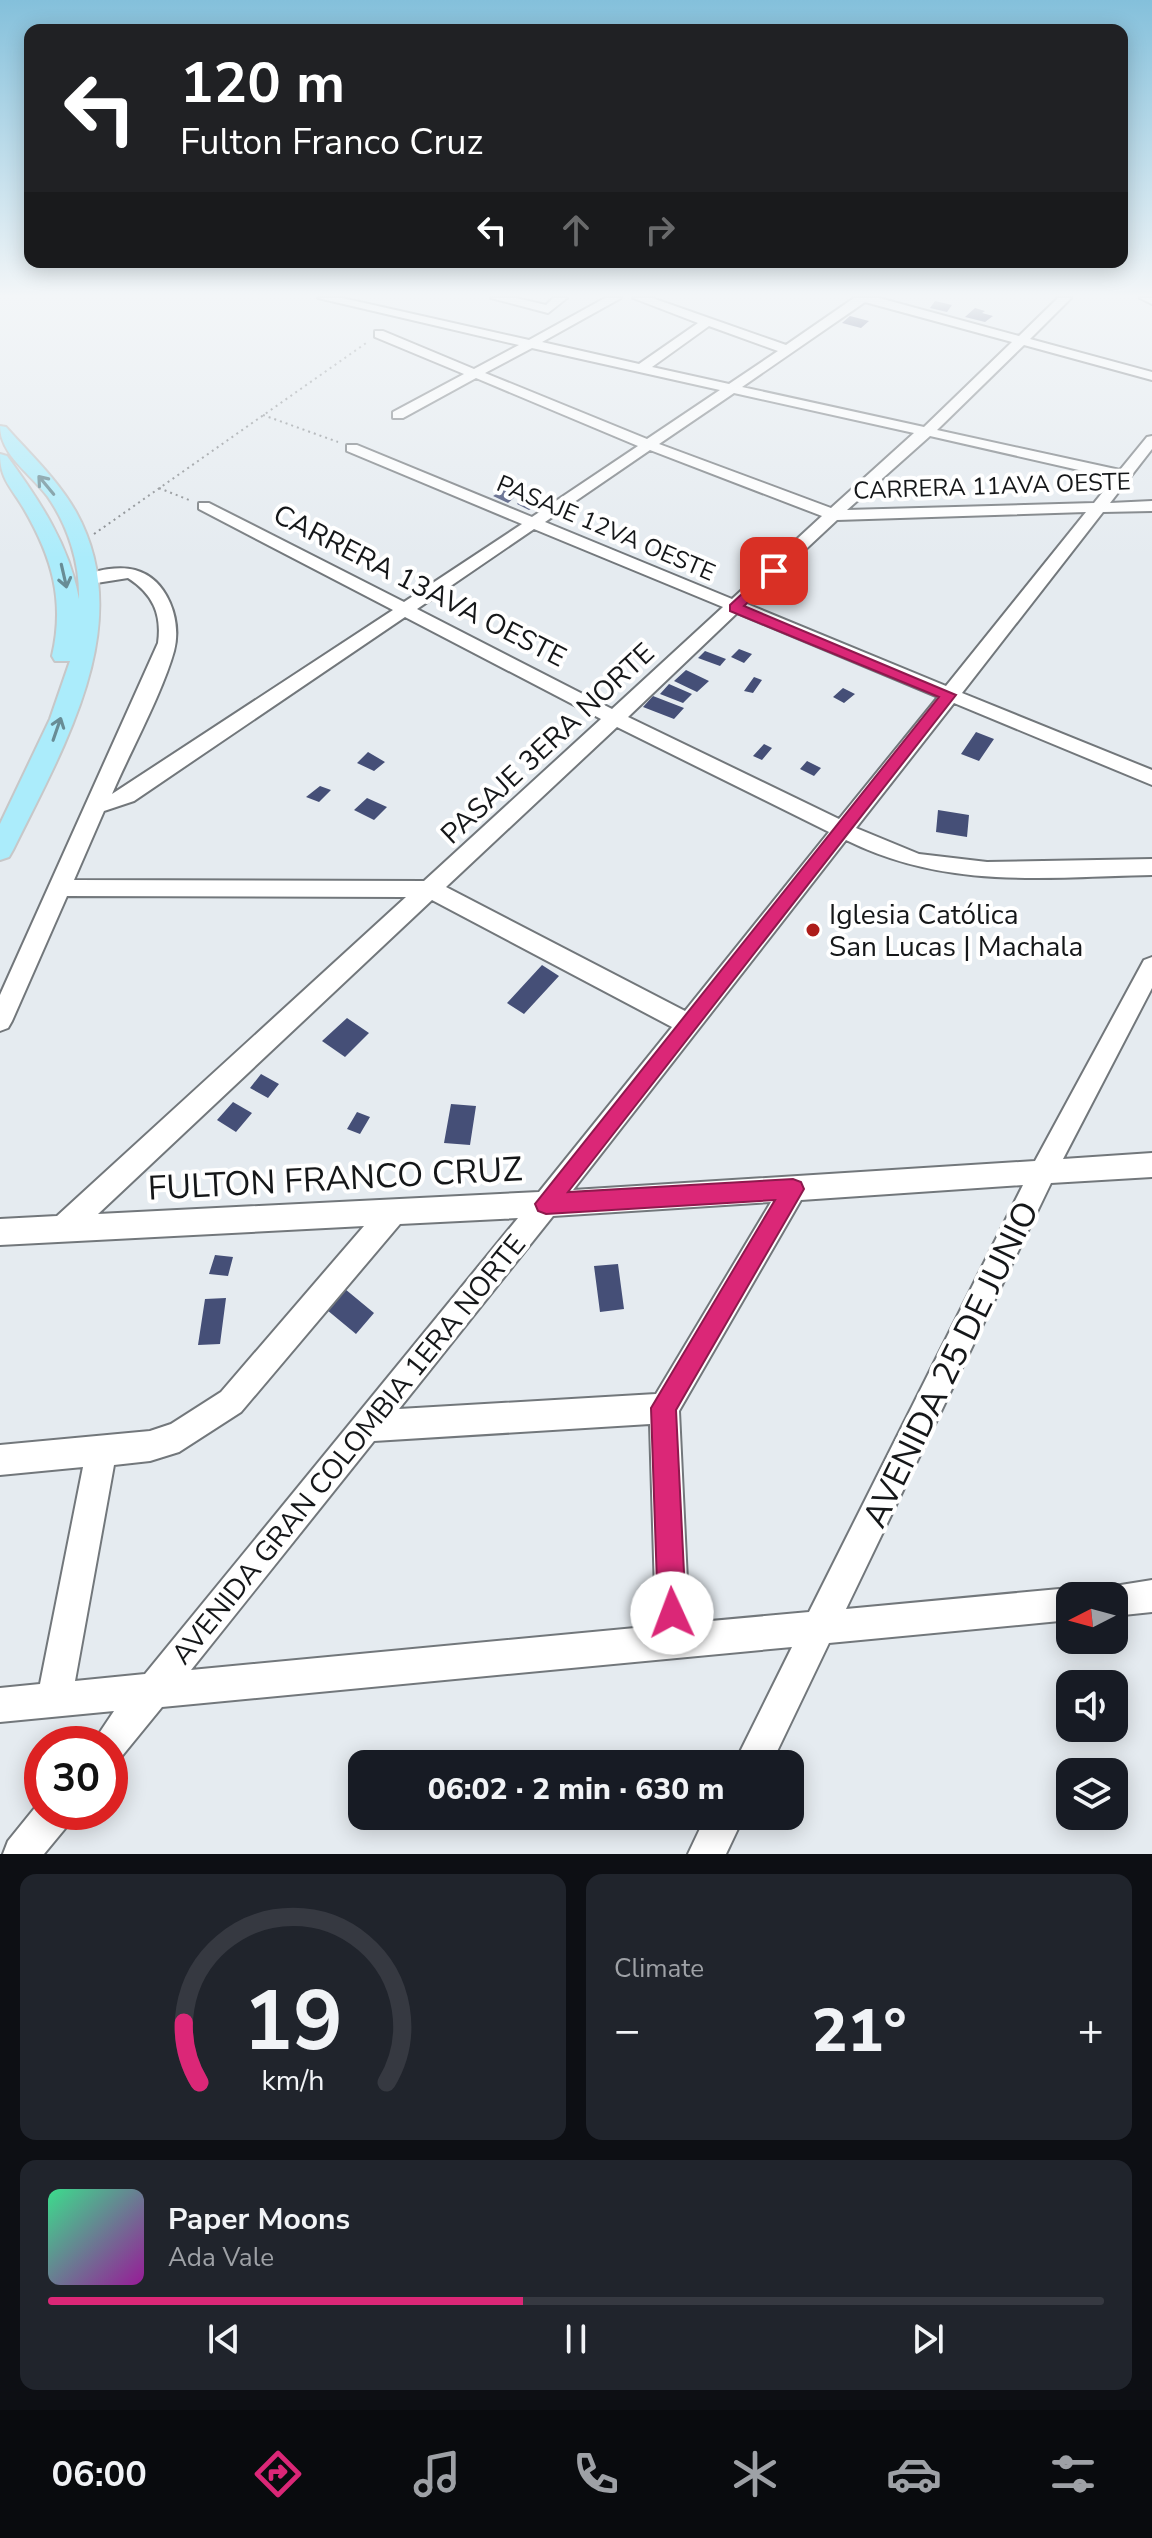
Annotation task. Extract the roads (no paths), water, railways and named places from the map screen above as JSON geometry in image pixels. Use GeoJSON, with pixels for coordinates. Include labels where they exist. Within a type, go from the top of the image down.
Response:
{"type":"FeatureCollection","features":[{"type":"Feature","properties":{"kind":"main road"},"geometry":{"type":"LineString","coordinates":[[0,431],[65,508],[90,579],[90,621],[52,742],[8,806]]}},
{"type":"Feature","properties":{"kind":"main road"},"geometry":{"type":"LineString","coordinates":[[0,460],[54,541],[66,582],[71,632],[30,754],[8,806],[0,850]]}},
{"type":"Feature","properties":{"kind":"main road"},"geometry":{"type":"LineString","coordinates":[[54,541],[78,539]]}},
{"type":"Feature","properties":{"kind":"street"},"geometry":{"type":"LineString","coordinates":[[398,415],[448,385]]}},
{"type":"Feature","properties":{"kind":"street"},"geometry":{"type":"LineString","coordinates":[[499,385],[834,515]]}},
{"type":"Feature","properties":{"kind":"street"},"geometry":{"type":"LineString","coordinates":[[721,385],[1123,475]]}},
{"type":"Feature","properties":{"kind":"street"},"geometry":{"type":"LineString","coordinates":[[95,807],[127,796],[529,523],[651,446],[736,385]]}},
{"type":"Feature","properties":{"kind":"street","name":"PASAJE 3ERA NORTE"},"geometry":{"type":"LineString","coordinates":[[65,1227],[976,385]]}},
{"type":"Feature","properties":{"kind":"street","name":"AVENIDA GRAN COLOMBIA 1ERA NORTE"},"geometry":{"type":"LineString","coordinates":[[124,1726],[546,1204],[1152,440]]}},
{"type":"Feature","properties":{"kind":"street","name":"PASAJE 12VA OESTE"},"geometry":{"type":"LineString","coordinates":[[352,448],[1152,778]]}},
{"type":"Feature","properties":{"kind":"street","name":"CARRERA 13AVA OESTE"},"geometry":{"type":"LineString","coordinates":[[204,506],[408,608],[615,718],[842,830],[917,861],[987,870],[1152,867]]}},
{"type":"Feature","properties":{"kind":"street","name":"CARRERA 11AVA OESTE"},"geometry":{"type":"LineString","coordinates":[[834,515],[1152,506]]}},
{"type":"Feature","properties":{"kind":"street"},"geometry":{"type":"LineString","coordinates":[[0,1021],[165,653],[170,631],[168,612],[154,591],[136,575],[122,573],[90,579]]}},
{"type":"Feature","properties":{"kind":"street"},"geometry":{"type":"LineString","coordinates":[[61,888],[430,889],[688,1024]]}},
{"type":"Feature","properties":{"kind":"street","name":"AVENIDA 25 DE JUNIO"},"geometry":{"type":"LineString","coordinates":[[759,1750],[1042,1174],[1149,977]]}},
{"type":"Feature","properties":{"kind":"street","name":"FULTON FRANCO CRUZ"},"geometry":{"type":"LineString","coordinates":[[0,1232],[546,1204],[1152,1165]]}},
{"type":"Feature","properties":{"kind":"street"},"geometry":{"type":"LineString","coordinates":[[673,1642],[664,1408],[793,1189]]}},
{"type":"Feature","properties":{"kind":"street"},"geometry":{"type":"LineString","coordinates":[[0,1460],[102,1448],[150,1446],[179,1437],[231,1402],[394,1211]]}},
{"type":"Feature","properties":{"kind":"street"},"geometry":{"type":"LineString","coordinates":[[367,1426],[664,1408]]}},
{"type":"Feature","properties":{"kind":"street"},"geometry":{"type":"LineString","coordinates":[[54,1699],[102,1448]]}},
{"type":"Feature","properties":{"kind":"street"},"geometry":{"type":"LineString","coordinates":[[1128,1599],[1152,1596]]}},
{"type":"Feature","properties":{"kind":"street"},"geometry":{"type":"LineString","coordinates":[[0,1705],[1056,1605]]}},
{"type":"Feature","properties":{"kind":"street"},"geometry":{"type":"LineString","coordinates":[[21,1854],[40,1830]]}},
{"type":"Feature","properties":{"kind":"street"},"geometry":{"type":"LineString","coordinates":[[706,1854],[719,1830]]}},
{"type":"Feature","properties":{"kind":"place","name":"Iglesia Católica San Lucas | Machala"},"geometry":{"type":"Point","coordinates":[813,930]}}]}
